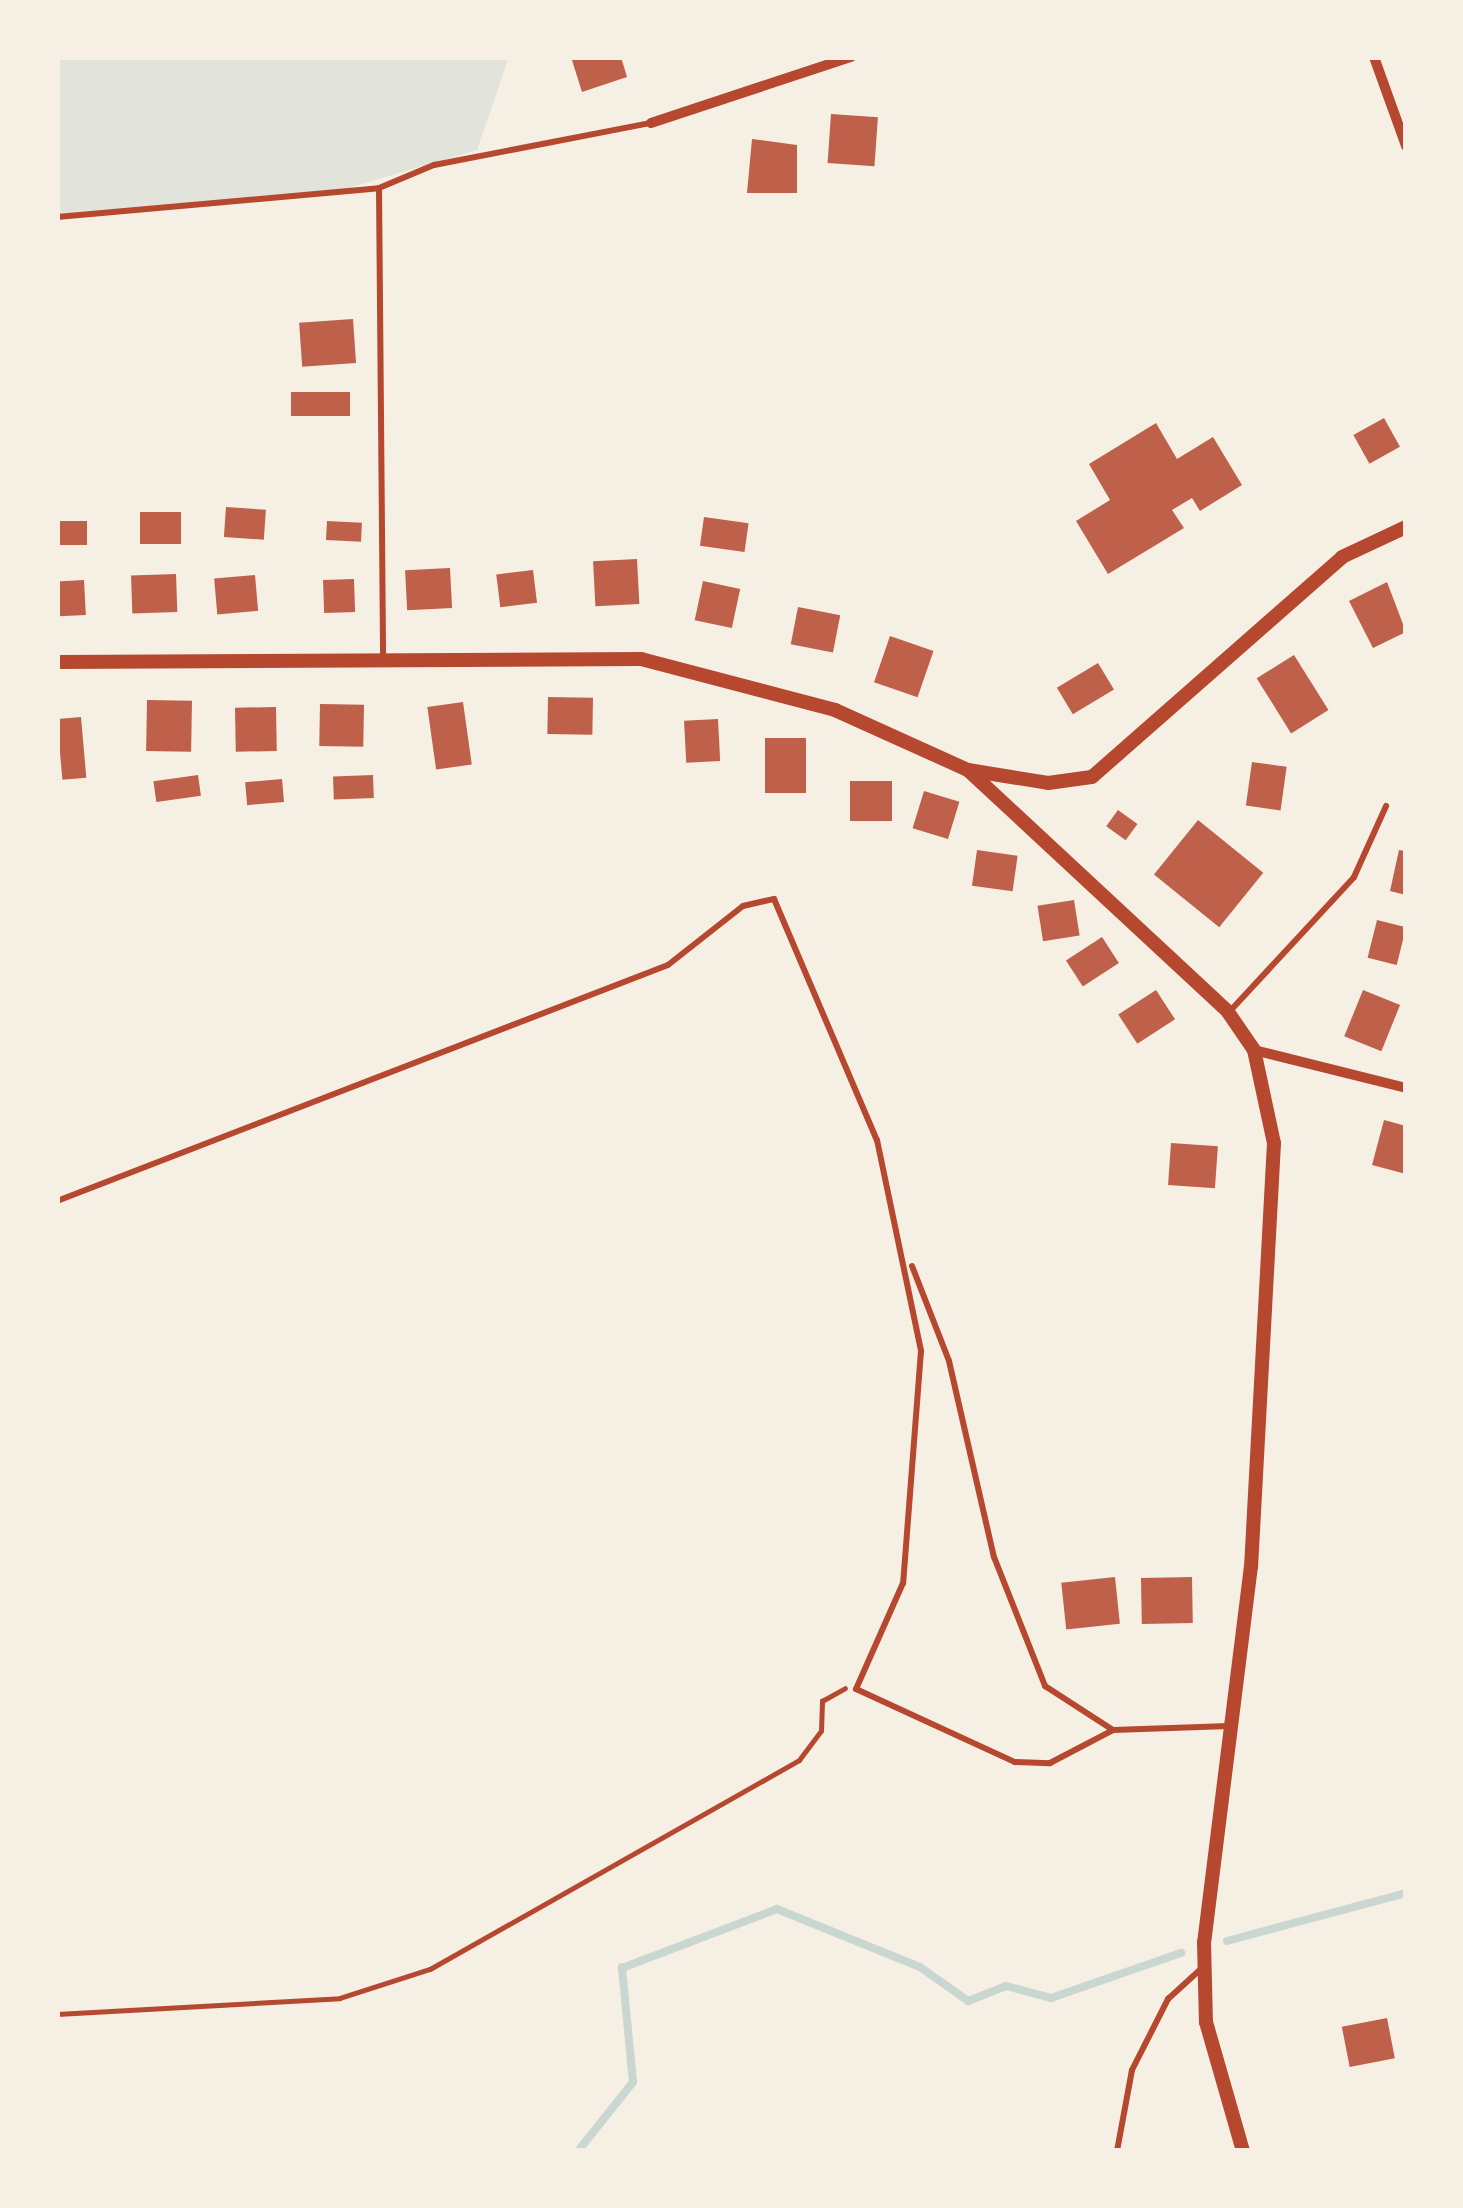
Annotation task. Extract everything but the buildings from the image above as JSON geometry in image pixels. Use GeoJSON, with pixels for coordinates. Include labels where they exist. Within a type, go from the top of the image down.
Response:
{"type":"FeatureCollection","features":[{"type":"Feature","properties":{"kind":"street"},"geometry":{"type":"LineString","coordinates":[[651,123],[851,57]]}},
{"type":"Feature","properties":{"kind":"street"},"geometry":{"type":"LineString","coordinates":[[1374,57],[1406,146]]}},
{"type":"Feature","properties":{"kind":"street"},"geometry":{"type":"LineString","coordinates":[[968,770],[1092,777],[1342,557],[1406,527]]}},
{"type":"Feature","properties":{"kind":"street"},"geometry":{"type":"LineString","coordinates":[[57,662],[641,659],[835,710],[968,770],[1228,1012],[1254,1050],[1274,1143],[1232,1726],[1204,1965],[1206,2022],[1243,2151]]}},
{"type":"Feature","properties":{"kind":"street"},"geometry":{"type":"LineString","coordinates":[[1254,1050],[1406,1088]]}},
{"type":"Feature","properties":{"kind":"lane"},"geometry":{"type":"LineString","coordinates":[[57,217],[379,188],[434,165],[651,123]]}},
{"type":"Feature","properties":{"kind":"lane"},"geometry":{"type":"LineString","coordinates":[[379,188],[383,661]]}},
{"type":"Feature","properties":{"kind":"lane"},"geometry":{"type":"LineString","coordinates":[[1228,1012],[1354,877],[1386,806]]}},
{"type":"Feature","properties":{"kind":"lane"},"geometry":{"type":"LineString","coordinates":[[57,1201],[668,964],[743,906],[774,899],[878,1140],[907,1251],[949,1361],[994,1557],[1027,1643],[1056,1698],[1113,1730]]}},
{"type":"Feature","properties":{"kind":"lane"},"geometry":{"type":"LineString","coordinates":[[907,1251],[921,1351],[903,1583],[856,1689],[1015,1762],[1050,1763],[1113,1730],[1232,1726]]}},
{"type":"Feature","properties":{"kind":"lane"},"geometry":{"type":"LineString","coordinates":[[1117,2151],[1142,2050],[1168,2000],[1204,1965]]}},
{"type":"Feature","properties":{"kind":"path"},"geometry":{"type":"LineString","coordinates":[[57,2014],[340,1999],[430,1969],[799,1760],[834,1687],[856,1689]]}},
{"type":"Feature","properties":{"kind":"shaded area"},"geometry":{"type":"Polygon","coordinates":[[[57,57],[509,57],[477,150],[348,188],[57,216],[57,57]]]}},
{"type":"Feature","properties":{"kind":"waterway"},"geometry":{"type":"LineString","coordinates":[[1227,1941],[1406,1893]]}},
{"type":"Feature","properties":{"kind":"waterway"},"geometry":{"type":"LineString","coordinates":[[578,2151],[633,2082],[622,1968],[777,1909],[920,1967],[968,2001],[1006,1986],[1051,1998],[1181,1953]]}}]}
